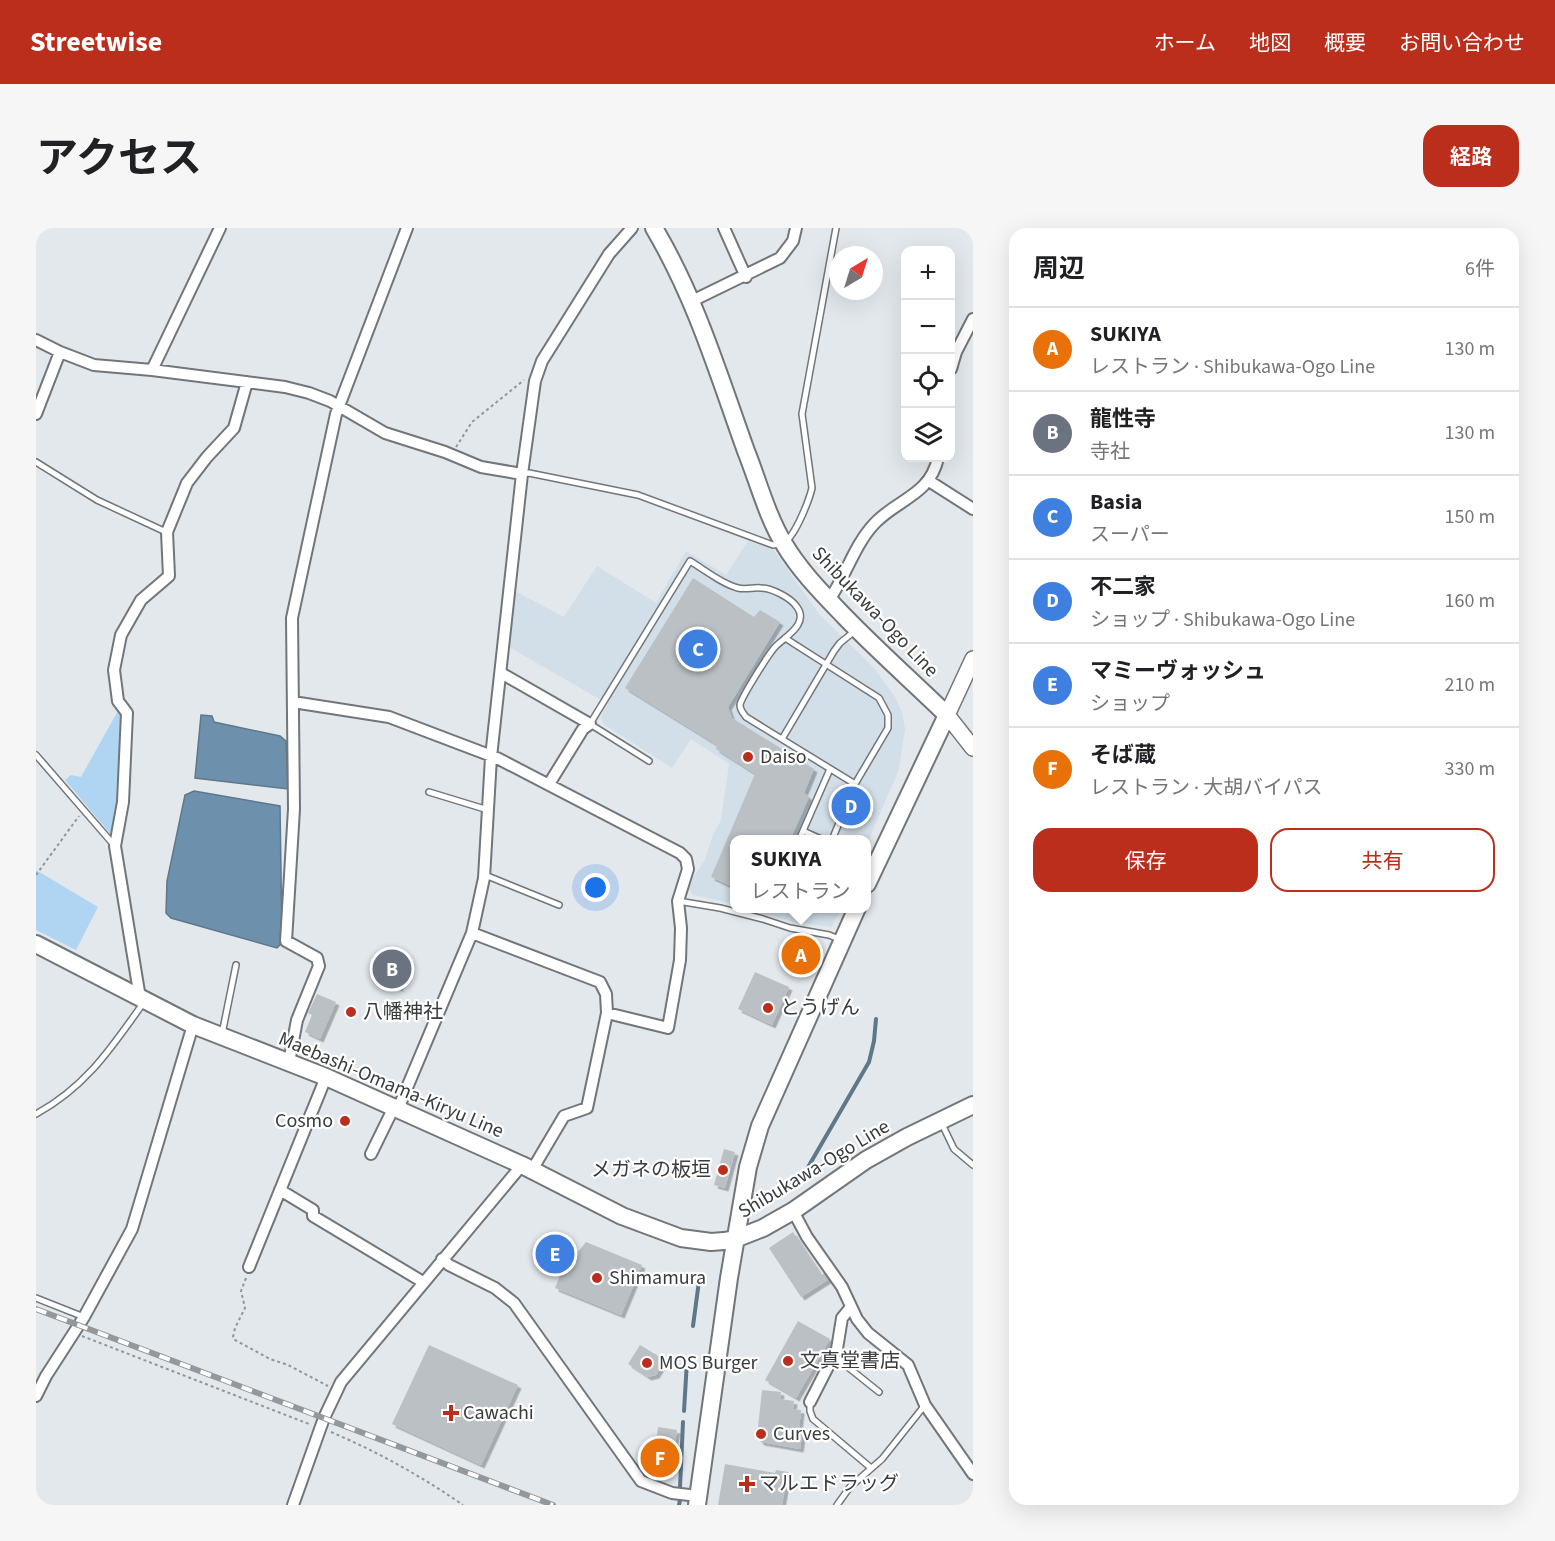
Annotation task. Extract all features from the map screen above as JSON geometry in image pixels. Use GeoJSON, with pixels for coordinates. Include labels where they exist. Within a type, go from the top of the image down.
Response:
{"type":"FeatureCollection","features":[{"type":"Feature","properties":{"kind":"main road","name":"Shibukawa-Ogo Line"},"geometry":{"type":"LineString","coordinates":[[654,228],[692,301],[756,477],[783,543],[829,600],[947,715]]}},
{"type":"Feature","properties":{"kind":"main road"},"geometry":{"type":"LineString","coordinates":[[872,860],[947,715]]}},
{"type":"Feature","properties":{"kind":"main road","name":"Shibukawa-Ogo Line"},"geometry":{"type":"LineString","coordinates":[[735,1239],[748,1167],[760,1126],[855,913]]}},
{"type":"Feature","properties":{"kind":"main road","name":"Maebashi-Omama-Kiryu Line"},"geometry":{"type":"LineString","coordinates":[[36,944],[193,1025],[326,1077],[396,1108],[527,1167],[622,1216],[681,1238],[711,1242],[735,1239]]}},
{"type":"Feature","properties":{"kind":"main road","name":"Shibukawa-Ogo Line"},"geometry":{"type":"LineString","coordinates":[[735,1239],[771,1224],[866,1160],[973,1105]]}},
{"type":"Feature","properties":{"kind":"main road"},"geometry":{"type":"LineString","coordinates":[[698,1500],[735,1239]]}},
{"type":"Feature","properties":{"kind":"street"},"geometry":{"type":"LineString","coordinates":[[152,370],[220,228]]}},
{"type":"Feature","properties":{"kind":"street"},"geometry":{"type":"LineString","coordinates":[[289,1062],[297,1020],[320,966],[317,958],[286,941],[294,809],[292,618],[339,406],[407,228]]}},
{"type":"Feature","properties":{"kind":"street"},"geometry":{"type":"LineString","coordinates":[[371,1154],[396,1108],[472,933],[485,875],[491,757],[522,474],[537,373],[542,361],[609,254],[632,228]]}},
{"type":"Feature","properties":{"kind":"street"},"geometry":{"type":"LineString","coordinates":[[724,228],[746,277]]}},
{"type":"Feature","properties":{"kind":"street"},"geometry":{"type":"LineString","coordinates":[[692,301],[746,277],[780,258],[793,241],[796,228]]}},
{"type":"Feature","properties":{"kind":"street"},"geometry":{"type":"LineString","coordinates":[[955,360],[973,319]]}},
{"type":"Feature","properties":{"kind":"street"},"geometry":{"type":"LineString","coordinates":[[36,340],[94,365],[152,370],[296,389],[322,397],[386,434],[452,455],[481,467],[522,474]]}},
{"type":"Feature","properties":{"kind":"street"},"geometry":{"type":"LineString","coordinates":[[36,414],[60,352]]}},
{"type":"Feature","properties":{"kind":"street"},"geometry":{"type":"LineString","coordinates":[[143,999],[115,846],[123,802],[127,713],[118,701],[114,670],[121,635],[141,600],[168,576],[167,532],[187,483],[234,428],[247,382]]}},
{"type":"Feature","properties":{"kind":"street"},"geometry":{"type":"LineString","coordinates":[[829,600],[839,586],[868,531],[887,512],[929,482],[936,462]]}},
{"type":"Feature","properties":{"kind":"street"},"geometry":{"type":"LineString","coordinates":[[929,482],[973,509]]}},
{"type":"Feature","properties":{"kind":"street"},"geometry":{"type":"LineString","coordinates":[[973,659],[947,715],[973,748]]}},
{"type":"Feature","properties":{"kind":"street"},"geometry":{"type":"LineString","coordinates":[[501,673],[590,724],[583,729],[549,784]]}},
{"type":"Feature","properties":{"kind":"street"},"geometry":{"type":"LineString","coordinates":[[293,702],[389,717],[491,757],[549,784],[680,853],[686,859],[688,869],[678,901],[681,928],[680,960],[668,1028],[607,1013]]}},
{"type":"Feature","properties":{"kind":"street"},"geometry":{"type":"LineString","coordinates":[[293,1505],[336,1390],[442,1259],[527,1167],[564,1116],[587,1107],[607,1013],[606,994],[600,982],[472,933]]}},
{"type":"Feature","properties":{"kind":"street"},"geometry":{"type":"LineString","coordinates":[[36,1396],[46,1376],[84,1317],[132,1229],[193,1025]]}},
{"type":"Feature","properties":{"kind":"street"},"geometry":{"type":"LineString","coordinates":[[249,1267],[326,1077]]}},
{"type":"Feature","properties":{"kind":"street"},"geometry":{"type":"LineString","coordinates":[[280,1190],[313,1210],[313,1216],[423,1282]]}},
{"type":"Feature","properties":{"kind":"street"},"geometry":{"type":"LineString","coordinates":[[793,1210],[812,1245],[842,1287],[856,1319],[868,1333],[908,1365],[925,1405],[973,1474]]}},
{"type":"Feature","properties":{"kind":"street"},"geometry":{"type":"LineString","coordinates":[[442,1259],[449,1265],[495,1288],[514,1303],[641,1481],[698,1500]]}},
{"type":"Feature","properties":{"kind":"street"},"geometry":{"type":"LineString","coordinates":[[810,1402],[834,1355],[839,1341],[842,1318],[850,1307]]}},
{"type":"Feature","properties":{"kind":"lane"},"geometry":{"type":"LineString","coordinates":[[522,474],[529,473],[638,495],[773,545],[783,543],[790,538],[812,488],[802,414],[836,228]]}},
{"type":"Feature","properties":{"kind":"lane"},"geometry":{"type":"LineString","coordinates":[[36,462],[97,500],[167,532]]}},
{"type":"Feature","properties":{"kind":"lane"},"geometry":{"type":"LineString","coordinates":[[649,761],[590,724],[690,561],[737,588],[765,588],[794,603],[801,614],[795,630],[770,654],[740,707],[746,717],[855,784]]}},
{"type":"Feature","properties":{"kind":"lane"},"geometry":{"type":"LineString","coordinates":[[782,739],[840,643],[857,629]]}},
{"type":"Feature","properties":{"kind":"lane"},"geometry":{"type":"LineString","coordinates":[[785,638],[879,698],[889,722],[888,728],[855,784],[834,835]]}},
{"type":"Feature","properties":{"kind":"lane"},"geometry":{"type":"LineString","coordinates":[[36,755],[115,846]]}},
{"type":"Feature","properties":{"kind":"lane"},"geometry":{"type":"LineString","coordinates":[[801,835],[830,769]]}},
{"type":"Feature","properties":{"kind":"lane"},"geometry":{"type":"LineString","coordinates":[[429,792],[488,810]]}},
{"type":"Feature","properties":{"kind":"lane"},"geometry":{"type":"LineString","coordinates":[[803,831],[812,835]]}},
{"type":"Feature","properties":{"kind":"lane"},"geometry":{"type":"LineString","coordinates":[[485,875],[559,905]]}},
{"type":"Feature","properties":{"kind":"lane"},"geometry":{"type":"LineString","coordinates":[[678,901],[730,911]]}},
{"type":"Feature","properties":{"kind":"lane"},"geometry":{"type":"LineString","coordinates":[[740,913],[790,928],[829,935],[843,941]]}},
{"type":"Feature","properties":{"kind":"lane"},"geometry":{"type":"LineString","coordinates":[[222,1036],[236,965]]}},
{"type":"Feature","properties":{"kind":"lane"},"geometry":{"type":"LineString","coordinates":[[36,1114],[59,1101],[105,1057],[143,999]]}},
{"type":"Feature","properties":{"kind":"lane"},"geometry":{"type":"LineString","coordinates":[[940,1120],[954,1149],[973,1165]]}},
{"type":"Feature","properties":{"kind":"lane"},"geometry":{"type":"LineString","coordinates":[[36,1298],[84,1317]]}},
{"type":"Feature","properties":{"kind":"lane"},"geometry":{"type":"LineString","coordinates":[[834,1355],[879,1392]]}},
{"type":"Feature","properties":{"kind":"lane"},"geometry":{"type":"LineString","coordinates":[[810,1402],[813,1419],[871,1468]]}},
{"type":"Feature","properties":{"kind":"lane"},"geometry":{"type":"LineString","coordinates":[[837,1505],[850,1486],[893,1445],[925,1405]]}},
{"type":"Feature","properties":{"kind":"path"},"geometry":{"type":"LineString","coordinates":[[452,455],[472,422],[500,401],[515,386],[537,373]]}},
{"type":"Feature","properties":{"kind":"path"},"geometry":{"type":"LineString","coordinates":[[36,875],[85,809]]}},
{"type":"Feature","properties":{"kind":"path"},"geometry":{"type":"LineString","coordinates":[[249,1267],[241,1291],[245,1308],[233,1337],[270,1359],[288,1365],[336,1390]]}},
{"type":"Feature","properties":{"kind":"path"},"geometry":{"type":"LineString","coordinates":[[74,1333],[321,1428],[377,1452],[434,1485],[463,1505]]}},
{"type":"Feature","properties":{"kind":"shaded area"},"geometry":{"type":"Polygon","coordinates":[[[748,541],[774,550],[819,614],[875,669],[895,697],[902,712],[905,729],[899,769],[871,835],[730,835],[730,903],[693,895],[689,889],[705,859],[721,820],[729,764],[691,739],[672,768],[603,724],[601,717],[608,704],[507,646],[513,590],[564,617],[597,566],[656,603],[686,551],[726,575],[748,541]]]}},
{"type":"Feature","properties":{"kind":"shaded area"},"geometry":{"type":"Polygon","coordinates":[[[119,709],[123,717],[120,802],[113,837],[65,780],[71,775],[81,777],[119,709]]]}},
{"type":"Feature","properties":{"kind":"shaded area"},"geometry":{"type":"Polygon","coordinates":[[[201,715],[212,716],[214,722],[280,736],[286,741],[288,789],[195,778],[201,715]]]}},
{"type":"Feature","properties":{"kind":"shaded area"},"geometry":{"type":"Polygon","coordinates":[[[194,791],[280,806],[282,943],[277,948],[171,918],[166,913],[167,881],[185,795],[194,791]]]}},
{"type":"Feature","properties":{"kind":"shaded area"},"geometry":{"type":"Polygon","coordinates":[[[36,870],[98,907],[76,950],[36,930],[36,870]]]}},
{"type":"Feature","properties":{"kind":"shaded area"},"geometry":{"type":"Polygon","coordinates":[[[763,913],[838,913],[832,927],[793,922],[763,913]]]}},
{"type":"Feature","properties":{"kind":"building"},"geometry":{"type":"Polygon","coordinates":[[[693,578],[754,617],[760,610],[780,622],[728,707],[732,718],[814,769],[804,793],[809,797],[792,835],[730,835],[730,886],[711,877],[755,774],[716,749],[717,745],[625,688],[693,578]]]}},
{"type":"Feature","properties":{"kind":"building"},"geometry":{"type":"Polygon","coordinates":[[[386,950],[411,961],[399,988],[374,976],[386,950]]]}},
{"type":"Feature","properties":{"kind":"building"},"geometry":{"type":"Polygon","coordinates":[[[755,972],[789,987],[772,1025],[738,1009],[755,972]]]}},
{"type":"Feature","properties":{"kind":"building"},"geometry":{"type":"Polygon","coordinates":[[[317,994],[336,1002],[320,1039],[305,1032],[312,1015],[308,1013],[317,994]]]}},
{"type":"Feature","properties":{"kind":"building"},"geometry":{"type":"Polygon","coordinates":[[[724,1149],[735,1152],[725,1188],[714,1185],[724,1149]]]}},
{"type":"Feature","properties":{"kind":"building"},"geometry":{"type":"Polygon","coordinates":[[[793,1232],[821,1275],[825,1273],[829,1279],[801,1297],[769,1248],[793,1232]]]}},
{"type":"Feature","properties":{"kind":"building"},"geometry":{"type":"Polygon","coordinates":[[[558,1242],[567,1250],[552,1267],[543,1259],[558,1242]]]}},
{"type":"Feature","properties":{"kind":"building"},"geometry":{"type":"Polygon","coordinates":[[[586,1242],[642,1265],[621,1315],[555,1288],[561,1273],[586,1242]]]}},
{"type":"Feature","properties":{"kind":"building"},"geometry":{"type":"Polygon","coordinates":[[[798,1321],[830,1339],[796,1398],[765,1380],[798,1321]]]}},
{"type":"Feature","properties":{"kind":"building","name":"Cawachi"},"geometry":{"type":"Polygon","coordinates":[[[429,1345],[518,1385],[481,1465],[392,1424],[429,1345]]]}},
{"type":"Feature","properties":{"kind":"building"},"geometry":{"type":"Polygon","coordinates":[[[640,1345],[665,1360],[656,1375],[648,1377],[628,1364],[640,1345]]]}},
{"type":"Feature","properties":{"kind":"building"},"geometry":{"type":"Polygon","coordinates":[[[762,1390],[781,1392],[780,1399],[794,1401],[793,1409],[801,1410],[799,1430],[803,1432],[800,1449],[761,1442],[757,1437],[762,1390]]]}},
{"type":"Feature","properties":{"kind":"building"},"geometry":{"type":"Polygon","coordinates":[[[658,1427],[677,1430],[670,1470],[657,1468],[656,1474],[643,1472],[647,1451],[655,1447],[658,1427]]]}},
{"type":"Feature","properties":{"kind":"building"},"geometry":{"type":"Polygon","coordinates":[[[725,1464],[775,1473],[776,1470],[788,1472],[782,1505],[718,1505],[725,1464]]]}},
{"type":"Feature","properties":{"kind":"waterway"},"geometry":{"type":"LineString","coordinates":[[776,1193],[800,1181],[869,1062],[876,1019]]}},
{"type":"Feature","properties":{"kind":"waterway"},"geometry":{"type":"LineString","coordinates":[[693,1326],[699,1281]]}},
{"type":"Feature","properties":{"kind":"waterway"},"geometry":{"type":"LineString","coordinates":[[684,1411],[687,1361]]}},
{"type":"Feature","properties":{"kind":"waterway"},"geometry":{"type":"LineString","coordinates":[[680,1487],[683,1422]]}},
{"type":"Feature","properties":{"kind":"waterway"},"geometry":{"type":"LineString","coordinates":[[679,1505],[680,1500]]}},
{"type":"Feature","properties":{"kind":"railway"},"geometry":{"type":"LineString","coordinates":[[36,1309],[553,1505]]}},
{"type":"Feature","properties":{"kind":"place","name":"Basia"},"geometry":{"type":"Point","coordinates":[698,649]}},
{"type":"Feature","properties":{"kind":"place","name":"Daiso"},"geometry":{"type":"Point","coordinates":[748,757]}},
{"type":"Feature","properties":{"kind":"place","name":"不二家"},"geometry":{"type":"Point","coordinates":[851,806]}},
{"type":"Feature","properties":{"kind":"place","name":"SUKIYA"},"geometry":{"type":"Point","coordinates":[801,955]}},
{"type":"Feature","properties":{"kind":"place","name":"龍性寺"},"geometry":{"type":"Point","coordinates":[392,969]}},
{"type":"Feature","properties":{"kind":"place","name":"とうげん"},"geometry":{"type":"Point","coordinates":[768,1008]}},
{"type":"Feature","properties":{"kind":"place","name":"八幡神社"},"geometry":{"type":"Point","coordinates":[351,1012]}},
{"type":"Feature","properties":{"kind":"place","name":"Cosmo"},"geometry":{"type":"Point","coordinates":[345,1121]}},
{"type":"Feature","properties":{"kind":"place","name":"メガネの板垣"},"geometry":{"type":"Point","coordinates":[723,1170]}},
{"type":"Feature","properties":{"kind":"place","name":"マミーヴォッシュ"},"geometry":{"type":"Point","coordinates":[555,1254]}},
{"type":"Feature","properties":{"kind":"place","name":"Shimamura"},"geometry":{"type":"Point","coordinates":[597,1278]}},
{"type":"Feature","properties":{"kind":"place","name":"文真堂書店"},"geometry":{"type":"Point","coordinates":[788,1361]}},
{"type":"Feature","properties":{"kind":"place","name":"MOS Burger"},"geometry":{"type":"Point","coordinates":[647,1363]}},
{"type":"Feature","properties":{"kind":"place","name":"Cawachi"},"geometry":{"type":"Point","coordinates":[451,1413]}},
{"type":"Feature","properties":{"kind":"place","name":"Curves"},"geometry":{"type":"Point","coordinates":[761,1434]}},
{"type":"Feature","properties":{"kind":"place","name":"そば蔵"},"geometry":{"type":"Point","coordinates":[660,1458]}},
{"type":"Feature","properties":{"kind":"place","name":"マルエドラッグ"},"geometry":{"type":"Point","coordinates":[747,1484]}}]}
